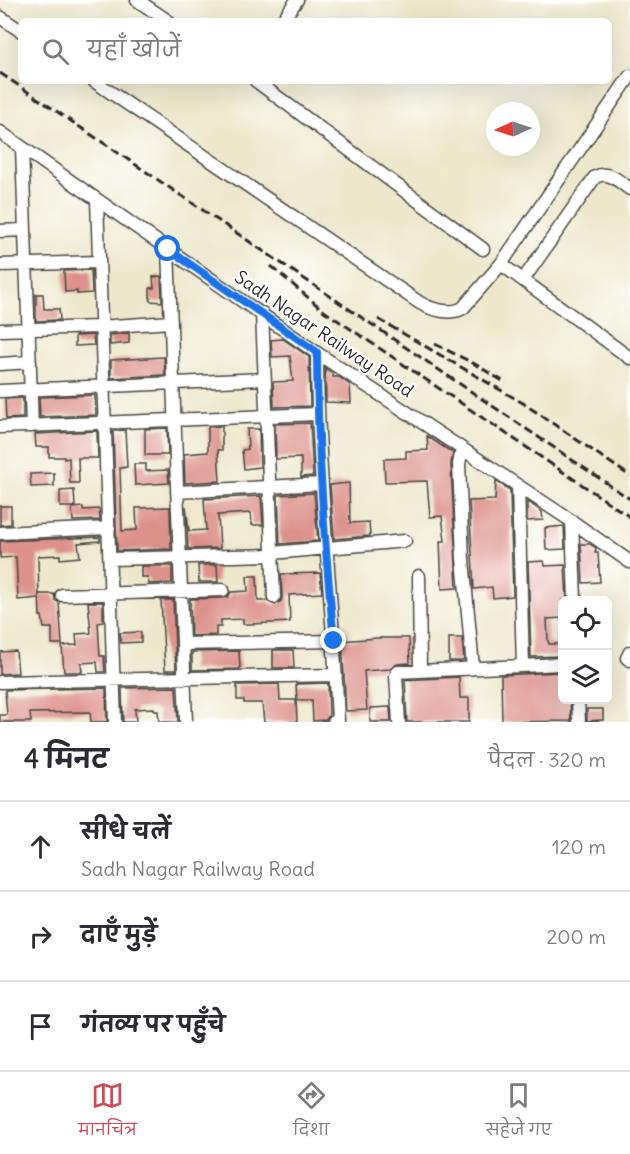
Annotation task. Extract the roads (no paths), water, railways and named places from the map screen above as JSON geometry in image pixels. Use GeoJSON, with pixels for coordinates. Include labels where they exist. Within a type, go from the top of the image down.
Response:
{"type":"FeatureCollection","features":[{"type":"Feature","properties":{"kind":"street"},"geometry":{"type":"LineString","coordinates":[[137,0],[164,18]]}},
{"type":"Feature","properties":{"kind":"street"},"geometry":{"type":"LineString","coordinates":[[284,18],[297,0]]}},
{"type":"Feature","properties":{"kind":"street"},"geometry":{"type":"LineString","coordinates":[[0,17],[18,29]]}},
{"type":"Feature","properties":{"kind":"street"},"geometry":{"type":"LineString","coordinates":[[98,84],[427,307],[455,312],[461,310],[501,264],[630,76]]}},
{"type":"Feature","properties":{"kind":"street"},"geometry":{"type":"LineString","coordinates":[[260,84],[483,249]]}},
{"type":"Feature","properties":{"kind":"street","name":"Sadh Nagar Railway Road"},"geometry":{"type":"LineString","coordinates":[[0,132],[317,352],[630,562]]}},
{"type":"Feature","properties":{"kind":"street"},"geometry":{"type":"LineString","coordinates":[[22,148],[32,426]]}},
{"type":"Feature","properties":{"kind":"street"},"geometry":{"type":"LineString","coordinates":[[523,280],[595,177],[609,174],[630,189]]}},
{"type":"Feature","properties":{"kind":"street"},"geometry":{"type":"LineString","coordinates":[[98,200],[115,722]]}},
{"type":"Feature","properties":{"kind":"street"},"geometry":{"type":"LineString","coordinates":[[0,231],[24,230]]}},
{"type":"Feature","properties":{"kind":"street"},"geometry":{"type":"LineString","coordinates":[[168,249],[186,722]]}},
{"type":"Feature","properties":{"kind":"street"},"geometry":{"type":"LineString","coordinates":[[0,265],[99,262]]}},
{"type":"Feature","properties":{"kind":"street"},"geometry":{"type":"LineString","coordinates":[[501,264],[630,358]]}},
{"type":"Feature","properties":{"kind":"street"},"geometry":{"type":"LineString","coordinates":[[262,314],[274,597]]}},
{"type":"Feature","properties":{"kind":"street"},"geometry":{"type":"LineString","coordinates":[[0,330],[171,322]]}},
{"type":"Feature","properties":{"kind":"street"},"geometry":{"type":"LineString","coordinates":[[317,352],[317,414],[321,484],[336,675],[338,722],[334,722]]}},
{"type":"Feature","properties":{"kind":"street"},"geometry":{"type":"LineString","coordinates":[[0,364],[30,362]]}},
{"type":"Feature","properties":{"kind":"street"},"geometry":{"type":"LineString","coordinates":[[0,391],[264,379]]}},
{"type":"Feature","properties":{"kind":"street"},"geometry":{"type":"LineString","coordinates":[[0,427],[317,414]]}},
{"type":"Feature","properties":{"kind":"street"},"geometry":{"type":"LineString","coordinates":[[462,449],[459,464],[463,547],[473,668]]}},
{"type":"Feature","properties":{"kind":"street"},"geometry":{"type":"LineString","coordinates":[[177,492],[321,484]]}},
{"type":"Feature","properties":{"kind":"street"},"geometry":{"type":"LineString","coordinates":[[518,486],[522,666]]}},
{"type":"Feature","properties":{"kind":"street"},"geometry":{"type":"LineString","coordinates":[[572,521],[575,596]]}},
{"type":"Feature","properties":{"kind":"street"},"geometry":{"type":"LineString","coordinates":[[0,533],[109,528]]}},
{"type":"Feature","properties":{"kind":"street"},"geometry":{"type":"LineString","coordinates":[[110,559],[272,554],[405,541]]}},
{"type":"Feature","properties":{"kind":"street"},"geometry":{"type":"LineString","coordinates":[[419,576],[420,670]]}},
{"type":"Feature","properties":{"kind":"street"},"geometry":{"type":"LineString","coordinates":[[62,595],[223,590]]}},
{"type":"Feature","properties":{"kind":"street"},"geometry":{"type":"LineString","coordinates":[[183,644],[334,641]]}},
{"type":"Feature","properties":{"kind":"street"},"geometry":{"type":"LineString","coordinates":[[630,652],[627,658],[630,660]]}},
{"type":"Feature","properties":{"kind":"street"},"geometry":{"type":"LineString","coordinates":[[399,722],[397,674],[400,672],[558,664]]}},
{"type":"Feature","properties":{"kind":"street"},"geometry":{"type":"LineString","coordinates":[[0,682],[336,675]]}},
{"type":"Feature","properties":{"kind":"street"},"geometry":{"type":"LineString","coordinates":[[578,704],[579,722]]}},
{"type":"Feature","properties":{"kind":"railway"},"geometry":{"type":"LineString","coordinates":[[0,73],[630,499]]}},
{"type":"Feature","properties":{"kind":"railway"},"geometry":{"type":"LineString","coordinates":[[271,266],[324,311],[630,517]]}},
{"type":"Feature","properties":{"kind":"railway"},"geometry":{"type":"LineString","coordinates":[[378,319],[523,403],[630,476]]}},
{"type":"Feature","properties":{"kind":"railway"},"geometry":{"type":"LineString","coordinates":[[435,344],[506,383]]}}]}
